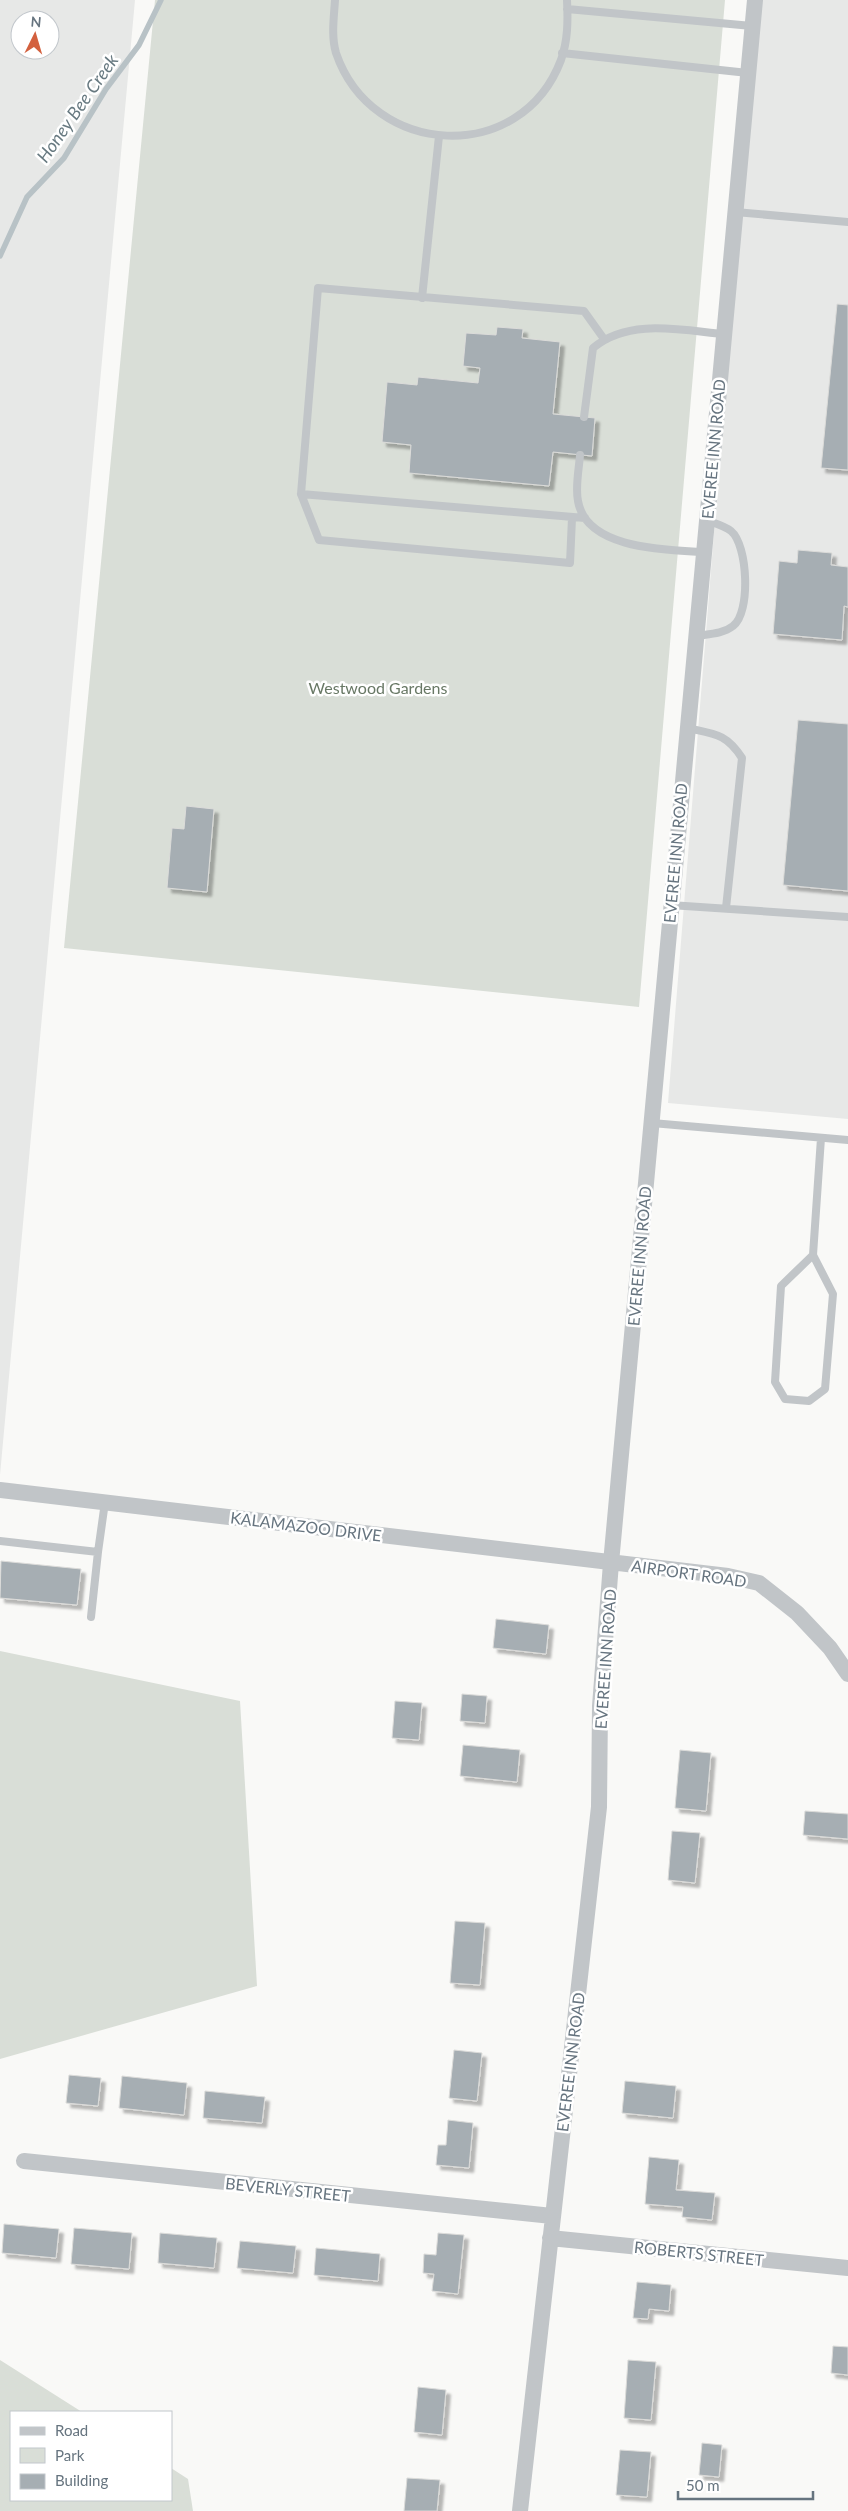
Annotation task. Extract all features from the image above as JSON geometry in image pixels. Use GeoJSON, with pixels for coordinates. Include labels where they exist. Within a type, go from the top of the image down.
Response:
{"type":"FeatureCollection","features":[{"type":"Feature","properties":{"kind":"street","name":"EVEREE INN ROAD"},"geometry":{"type":"LineString","coordinates":[[520,2511],[599,1807],[600,1706],[611,1563],[652,1123],[670,905],[755,0]]}},
{"type":"Feature","properties":{"kind":"street","name":"KALAMAZOO DRIVE"},"geometry":{"type":"LineString","coordinates":[[0,1490],[611,1563]]}},
{"type":"Feature","properties":{"kind":"street","name":"AIRPORT ROAD"},"geometry":{"type":"LineString","coordinates":[[611,1563],[728,1576],[759,1583],[797,1613],[830,1648],[848,1674]]}},
{"type":"Feature","properties":{"kind":"street","name":"BEVERLY STREET"},"geometry":{"type":"LineString","coordinates":[[24,2161],[552,2216]]}},
{"type":"Feature","properties":{"kind":"street","name":"ROBERTS STREET"},"geometry":{"type":"LineString","coordinates":[[550,2238],[848,2268]]}},
{"type":"Feature","properties":{"kind":"lane"},"geometry":{"type":"LineString","coordinates":[[335,0],[333,25],[336,52],[344,71],[360,94],[384,117],[416,132],[439,136],[482,132],[519,116],[542,92],[560,60],[568,30],[567,4],[752,26]]}},
{"type":"Feature","properties":{"kind":"lane"},"geometry":{"type":"LineString","coordinates":[[562,53],[748,72]]}},
{"type":"Feature","properties":{"kind":"lane"},"geometry":{"type":"LineString","coordinates":[[422,298],[439,136]]}},
{"type":"Feature","properties":{"kind":"lane"},"geometry":{"type":"LineString","coordinates":[[735,212],[848,222]]}},
{"type":"Feature","properties":{"kind":"lane"},"geometry":{"type":"LineString","coordinates":[[572,518],[570,563],[318,540],[301,494],[318,288],[584,311],[604,339]]}},
{"type":"Feature","properties":{"kind":"lane"},"geometry":{"type":"LineString","coordinates":[[584,417],[594,348],[604,339],[654,328],[724,334]]}},
{"type":"Feature","properties":{"kind":"lane"},"geometry":{"type":"LineString","coordinates":[[580,455],[578,501],[588,523],[611,537],[649,549],[703,552]]}},
{"type":"Feature","properties":{"kind":"lane"},"geometry":{"type":"LineString","coordinates":[[301,494],[585,518]]}},
{"type":"Feature","properties":{"kind":"lane"},"geometry":{"type":"LineString","coordinates":[[695,636],[724,632],[736,625],[742,612],[746,565],[741,546],[731,531],[706,520]]}},
{"type":"Feature","properties":{"kind":"lane"},"geometry":{"type":"LineString","coordinates":[[687,728],[718,735],[733,744],[742,758],[726,908]]}},
{"type":"Feature","properties":{"kind":"lane"},"geometry":{"type":"LineString","coordinates":[[670,905],[848,917]]}},
{"type":"Feature","properties":{"kind":"lane"},"geometry":{"type":"LineString","coordinates":[[652,1123],[848,1140]]}},
{"type":"Feature","properties":{"kind":"lane"},"geometry":{"type":"LineString","coordinates":[[814,1256],[781,1286],[775,1382],[786,1399],[809,1401],[825,1389],[833,1294],[814,1256],[821,1138]]}},
{"type":"Feature","properties":{"kind":"lane"},"geometry":{"type":"LineString","coordinates":[[91,1617],[105,1502]]}},
{"type":"Feature","properties":{"kind":"lane"},"geometry":{"type":"LineString","coordinates":[[0,1541],[98,1552]]}},
{"type":"Feature","properties":{"kind":"shaded area"},"geometry":{"type":"Polygon","coordinates":[[[0,0],[135,0],[0,1475],[0,0]]]}},
{"type":"Feature","properties":{"kind":"shaded area"},"geometry":{"type":"Polygon","coordinates":[[[757,0],[848,0],[848,1119],[668,1103],[757,0]]]}},
{"type":"Feature","properties":{"kind":"green space","name":"Westwood Gardens"},"geometry":{"type":"Polygon","coordinates":[[[155,0],[725,0],[639,1007],[64,948],[155,0]]]}},
{"type":"Feature","properties":{"kind":"green space"},"geometry":{"type":"Polygon","coordinates":[[[0,1651],[240,1701],[257,1986],[0,2059],[0,1651]]]}},
{"type":"Feature","properties":{"kind":"green space"},"geometry":{"type":"Polygon","coordinates":[[[0,2360],[80,2411],[10,2411],[10,2501],[172,2501],[172,2469],[188,2479],[193,2511],[0,2511],[0,2360]]]}},
{"type":"Feature","properties":{"kind":"building"},"geometry":{"type":"Polygon","coordinates":[[[837,304],[848,305],[848,470],[821,468],[837,304]]]}},
{"type":"Feature","properties":{"kind":"building"},"geometry":{"type":"Polygon","coordinates":[[[497,327],[523,329],[522,338],[560,342],[553,414],[595,418],[592,456],[553,452],[549,486],[409,473],[411,445],[382,442],[387,382],[417,385],[418,377],[478,383],[480,368],[463,366],[466,333],[496,335],[497,327]]]}},
{"type":"Feature","properties":{"kind":"building"},"geometry":{"type":"Polygon","coordinates":[[[798,550],[832,553],[831,565],[848,567],[848,607],[844,606],[842,640],[773,634],[779,561],[797,563],[798,550]]]}},
{"type":"Feature","properties":{"kind":"building"},"geometry":{"type":"Polygon","coordinates":[[[798,720],[848,724],[848,891],[783,885],[798,720]]]}},
{"type":"Feature","properties":{"kind":"building"},"geometry":{"type":"Polygon","coordinates":[[[186,806],[214,809],[207,892],[167,888],[172,828],[184,829],[186,806]]]}},
{"type":"Feature","properties":{"kind":"building"},"geometry":{"type":"Polygon","coordinates":[[[1,1561],[81,1569],[77,1605],[0,1598],[1,1561]]]}},
{"type":"Feature","properties":{"kind":"building"},"geometry":{"type":"Polygon","coordinates":[[[496,1619],[549,1625],[546,1654],[493,1648],[496,1619]]]}},
{"type":"Feature","properties":{"kind":"building"},"geometry":{"type":"Polygon","coordinates":[[[462,1694],[487,1696],[485,1723],[460,1721],[462,1694]]]}},
{"type":"Feature","properties":{"kind":"building"},"geometry":{"type":"Polygon","coordinates":[[[395,1701],[422,1703],[419,1740],[392,1738],[395,1701]]]}},
{"type":"Feature","properties":{"kind":"building"},"geometry":{"type":"Polygon","coordinates":[[[463,1745],[520,1750],[517,1782],[460,1776],[463,1745]]]}},
{"type":"Feature","properties":{"kind":"building"},"geometry":{"type":"Polygon","coordinates":[[[680,1750],[711,1753],[706,1811],[675,1808],[680,1750]]]}},
{"type":"Feature","properties":{"kind":"building"},"geometry":{"type":"Polygon","coordinates":[[[805,1811],[848,1814],[848,1839],[803,1835],[805,1811]]]}},
{"type":"Feature","properties":{"kind":"building"},"geometry":{"type":"Polygon","coordinates":[[[672,1831],[700,1833],[695,1883],[668,1880],[672,1831]]]}},
{"type":"Feature","properties":{"kind":"building"},"geometry":{"type":"Polygon","coordinates":[[[455,1921],[485,1923],[480,1985],[450,1983],[455,1921]]]}},
{"type":"Feature","properties":{"kind":"building"},"geometry":{"type":"Polygon","coordinates":[[[454,2050],[482,2053],[477,2101],[449,2098],[454,2050]]]}},
{"type":"Feature","properties":{"kind":"building"},"geometry":{"type":"Polygon","coordinates":[[[69,2075],[101,2078],[98,2106],[66,2103],[69,2075]]]}},
{"type":"Feature","properties":{"kind":"building"},"geometry":{"type":"Polygon","coordinates":[[[122,2076],[187,2083],[184,2115],[119,2108],[122,2076]]]}},
{"type":"Feature","properties":{"kind":"building"},"geometry":{"type":"Polygon","coordinates":[[[625,2081],[676,2086],[673,2118],[622,2113],[625,2081]]]}},
{"type":"Feature","properties":{"kind":"building"},"geometry":{"type":"Polygon","coordinates":[[[205,2091],[265,2097],[262,2123],[203,2118],[205,2091]]]}},
{"type":"Feature","properties":{"kind":"building"},"geometry":{"type":"Polygon","coordinates":[[[448,2120],[473,2123],[469,2168],[436,2165],[438,2145],[446,2145],[448,2120]]]}},
{"type":"Feature","properties":{"kind":"building"},"geometry":{"type":"Polygon","coordinates":[[[649,2157],[679,2160],[676,2190],[715,2193],[712,2220],[682,2217],[683,2207],[645,2204],[649,2157]]]}},
{"type":"Feature","properties":{"kind":"building"},"geometry":{"type":"Polygon","coordinates":[[[4,2224],[59,2229],[56,2258],[2,2253],[4,2224]]]}},
{"type":"Feature","properties":{"kind":"building"},"geometry":{"type":"Polygon","coordinates":[[[74,2228],[132,2233],[129,2269],[71,2264],[74,2228]]]}},
{"type":"Feature","properties":{"kind":"building"},"geometry":{"type":"Polygon","coordinates":[[[160,2233],[217,2238],[214,2268],[158,2263],[160,2233]]]}},
{"type":"Feature","properties":{"kind":"building"},"geometry":{"type":"Polygon","coordinates":[[[438,2233],[464,2235],[458,2294],[432,2291],[434,2274],[423,2273],[424,2254],[436,2255],[438,2233]]]}},
{"type":"Feature","properties":{"kind":"building"},"geometry":{"type":"Polygon","coordinates":[[[240,2241],[296,2246],[293,2273],[237,2268],[240,2241]]]}},
{"type":"Feature","properties":{"kind":"building"},"geometry":{"type":"Polygon","coordinates":[[[316,2248],[380,2254],[378,2281],[314,2275],[316,2248]]]}},
{"type":"Feature","properties":{"kind":"building"},"geometry":{"type":"Polygon","coordinates":[[[637,2282],[671,2285],[669,2311],[649,2309],[648,2319],[633,2318],[637,2282]]]}},
{"type":"Feature","properties":{"kind":"building"},"geometry":{"type":"Polygon","coordinates":[[[833,2346],[848,2347],[848,2375],[831,2373],[833,2346]]]}},
{"type":"Feature","properties":{"kind":"building"},"geometry":{"type":"Polygon","coordinates":[[[628,2360],[656,2362],[651,2420],[624,2418],[628,2360]]]}},
{"type":"Feature","properties":{"kind":"building"},"geometry":{"type":"Polygon","coordinates":[[[418,2387],[446,2390],[442,2435],[414,2432],[418,2387]]]}},
{"type":"Feature","properties":{"kind":"building"},"geometry":{"type":"Polygon","coordinates":[[[702,2443],[722,2445],[719,2477],[699,2475],[702,2443]]]}},
{"type":"Feature","properties":{"kind":"building"},"geometry":{"type":"Polygon","coordinates":[[[620,2450],[651,2452],[647,2497],[616,2495],[620,2450]]]}},
{"type":"Feature","properties":{"kind":"building"},"geometry":{"type":"Polygon","coordinates":[[[407,2478],[440,2480],[437,2511],[404,2511],[407,2478]]]}},
{"type":"Feature","properties":{"kind":"waterway","name":"Honey Bee Creek"},"geometry":{"type":"LineString","coordinates":[[0,256],[27,197],[64,158],[106,89],[139,45],[161,0]]}}]}
